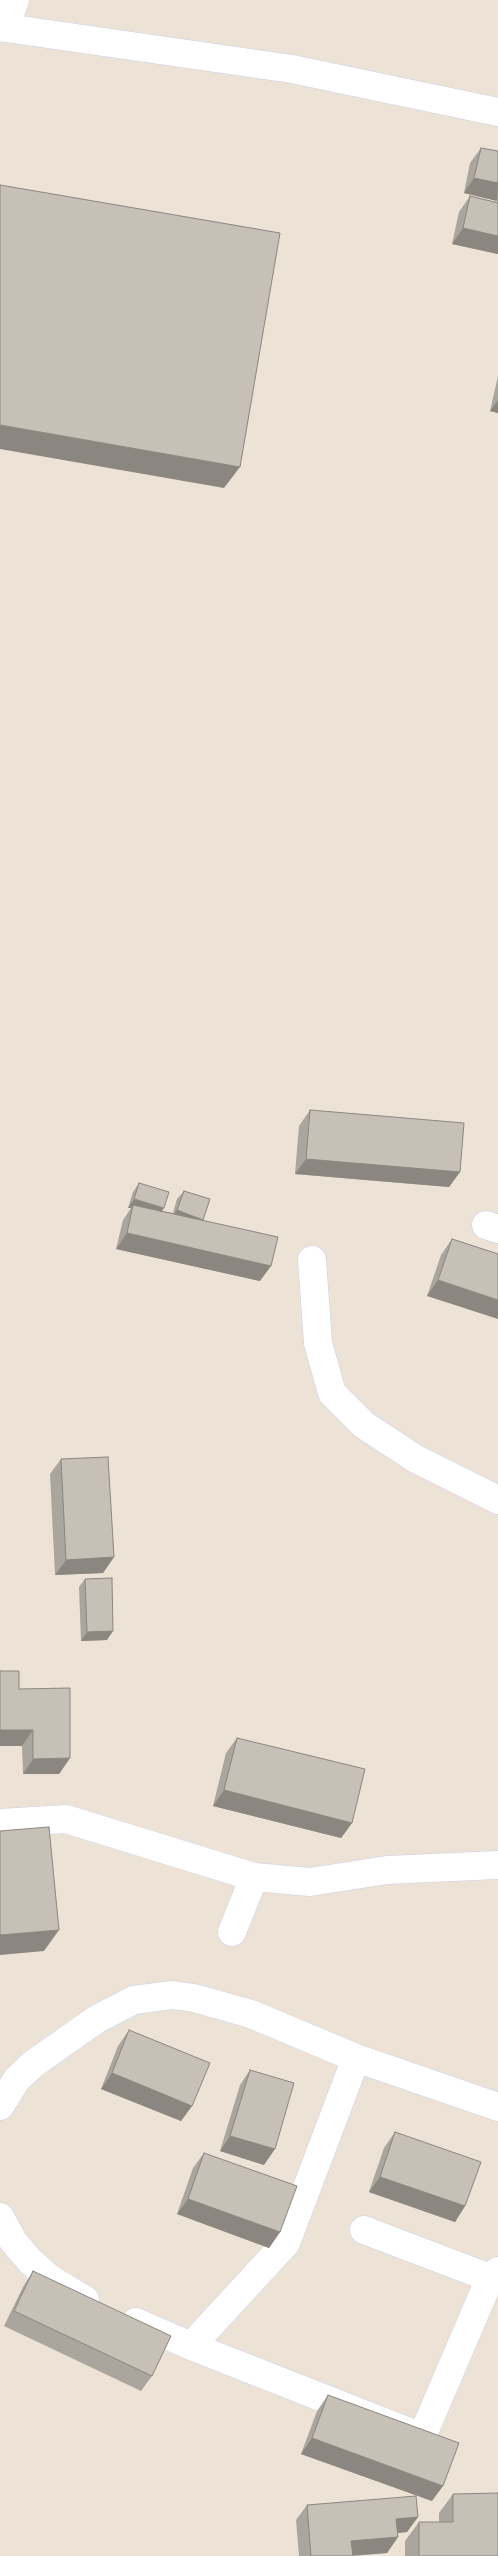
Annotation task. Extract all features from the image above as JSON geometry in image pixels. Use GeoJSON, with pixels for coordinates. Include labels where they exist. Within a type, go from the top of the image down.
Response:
{"type":"FeatureCollection","features":[{"type":"Feature","properties":{"kind":"street"},"geometry":{"type":"LineString","coordinates":[[15,0],[3,28],[292,69],[498,112]]}},
{"type":"Feature","properties":{"kind":"street"},"geometry":{"type":"LineString","coordinates":[[312,1260],[318,1343],[332,1393],[364,1425],[416,1458],[498,1500]]}},
{"type":"Feature","properties":{"kind":"street"},"geometry":{"type":"LineString","coordinates":[[0,1823],[66,1820],[254,1877],[310,1882],[387,1870],[498,1865]]}},
{"type":"Feature","properties":{"kind":"street"},"geometry":{"type":"LineString","coordinates":[[232,1932],[254,1877]]}},
{"type":"Feature","properties":{"kind":"street"},"geometry":{"type":"LineString","coordinates":[[0,2106],[17,2079],[52,2049],[116,2008],[134,2000],[152,1996],[194,1998],[220,2004],[251,2014],[356,2058],[498,2107]]}},
{"type":"Feature","properties":{"kind":"street"},"geometry":{"type":"LineString","coordinates":[[192,2346],[286,2243],[356,2058]]}},
{"type":"Feature","properties":{"kind":"street"},"geometry":{"type":"LineString","coordinates":[[0,2217],[13,2241],[49,2278],[83,2299],[192,2346],[422,2437],[494,2274],[364,2230]]}},
{"type":"Feature","properties":{"kind":"building"},"geometry":{"type":"Polygon","coordinates":[[[481,148],[498,151],[498,183],[474,178],[481,148]]]}},
{"type":"Feature","properties":{"kind":"building"},"geometry":{"type":"Polygon","coordinates":[[[0,185],[280,233],[240,467],[0,425],[0,185]]]}},
{"type":"Feature","properties":{"kind":"building"},"geometry":{"type":"Polygon","coordinates":[[[470,196],[498,203],[498,236],[463,228],[470,196]]]}},
{"type":"Feature","properties":{"kind":"building"},"geometry":{"type":"Polygon","coordinates":[[[310,1110],[464,1123],[460,1172],[306,1159],[310,1110]]]}},
{"type":"Feature","properties":{"kind":"building"},"geometry":{"type":"Polygon","coordinates":[[[139,1183],[169,1192],[164,1208],[134,1199],[139,1183]]]}},
{"type":"Feature","properties":{"kind":"building"},"geometry":{"type":"Polygon","coordinates":[[[184,1191],[210,1199],[203,1220],[177,1210],[184,1191]]]}},
{"type":"Feature","properties":{"kind":"building"},"geometry":{"type":"Polygon","coordinates":[[[133,1205],[278,1237],[271,1266],[127,1233],[133,1205]]]}},
{"type":"Feature","properties":{"kind":"building"},"geometry":{"type":"Polygon","coordinates":[[[452,1239],[498,1254],[498,1300],[438,1280],[452,1239]]]}},
{"type":"Feature","properties":{"kind":"building"},"geometry":{"type":"Polygon","coordinates":[[[108,1457],[114,1557],[66,1560],[61,1459],[108,1457]]]}},
{"type":"Feature","properties":{"kind":"building"},"geometry":{"type":"Polygon","coordinates":[[[112,1578],[113,1631],[87,1632],[85,1579],[112,1578]]]}},
{"type":"Feature","properties":{"kind":"building"},"geometry":{"type":"Polygon","coordinates":[[[0,1671],[19,1671],[19,1689],[70,1688],[70,1758],[33,1759],[33,1730],[0,1730],[0,1671]]]}},
{"type":"Feature","properties":{"kind":"building"},"geometry":{"type":"Polygon","coordinates":[[[237,1738],[365,1769],[352,1823],[224,1790],[237,1738]]]}},
{"type":"Feature","properties":{"kind":"building"},"geometry":{"type":"Polygon","coordinates":[[[49,1827],[59,1930],[0,1935],[0,1831],[49,1827]]]}},
{"type":"Feature","properties":{"kind":"building"},"geometry":{"type":"Polygon","coordinates":[[[129,2030],[210,2063],[192,2106],[112,2073],[129,2030]]]}},
{"type":"Feature","properties":{"kind":"building"},"geometry":{"type":"Polygon","coordinates":[[[250,2070],[294,2083],[275,2149],[230,2136],[250,2070]]]}},
{"type":"Feature","properties":{"kind":"building"},"geometry":{"type":"Polygon","coordinates":[[[395,2132],[481,2162],[465,2206],[380,2177],[395,2132]]]}},
{"type":"Feature","properties":{"kind":"building"},"geometry":{"type":"Polygon","coordinates":[[[204,2153],[297,2186],[280,2232],[188,2199],[204,2153]]]}},
{"type":"Feature","properties":{"kind":"building"},"geometry":{"type":"Polygon","coordinates":[[[33,2271],[171,2336],[152,2376],[14,2311],[33,2271]]]}},
{"type":"Feature","properties":{"kind":"building"},"geometry":{"type":"Polygon","coordinates":[[[328,2395],[459,2443],[443,2486],[312,2438],[328,2395]]]}},
{"type":"Feature","properties":{"kind":"building"},"geometry":{"type":"Polygon","coordinates":[[[498,2493],[498,2556],[419,2556],[419,2522],[453,2522],[453,2494],[498,2493]]]}},
{"type":"Feature","properties":{"kind":"building"},"geometry":{"type":"Polygon","coordinates":[[[416,2496],[418,2517],[396,2519],[398,2537],[351,2541],[353,2556],[311,2556],[307,2505],[416,2496]]]}}]}
